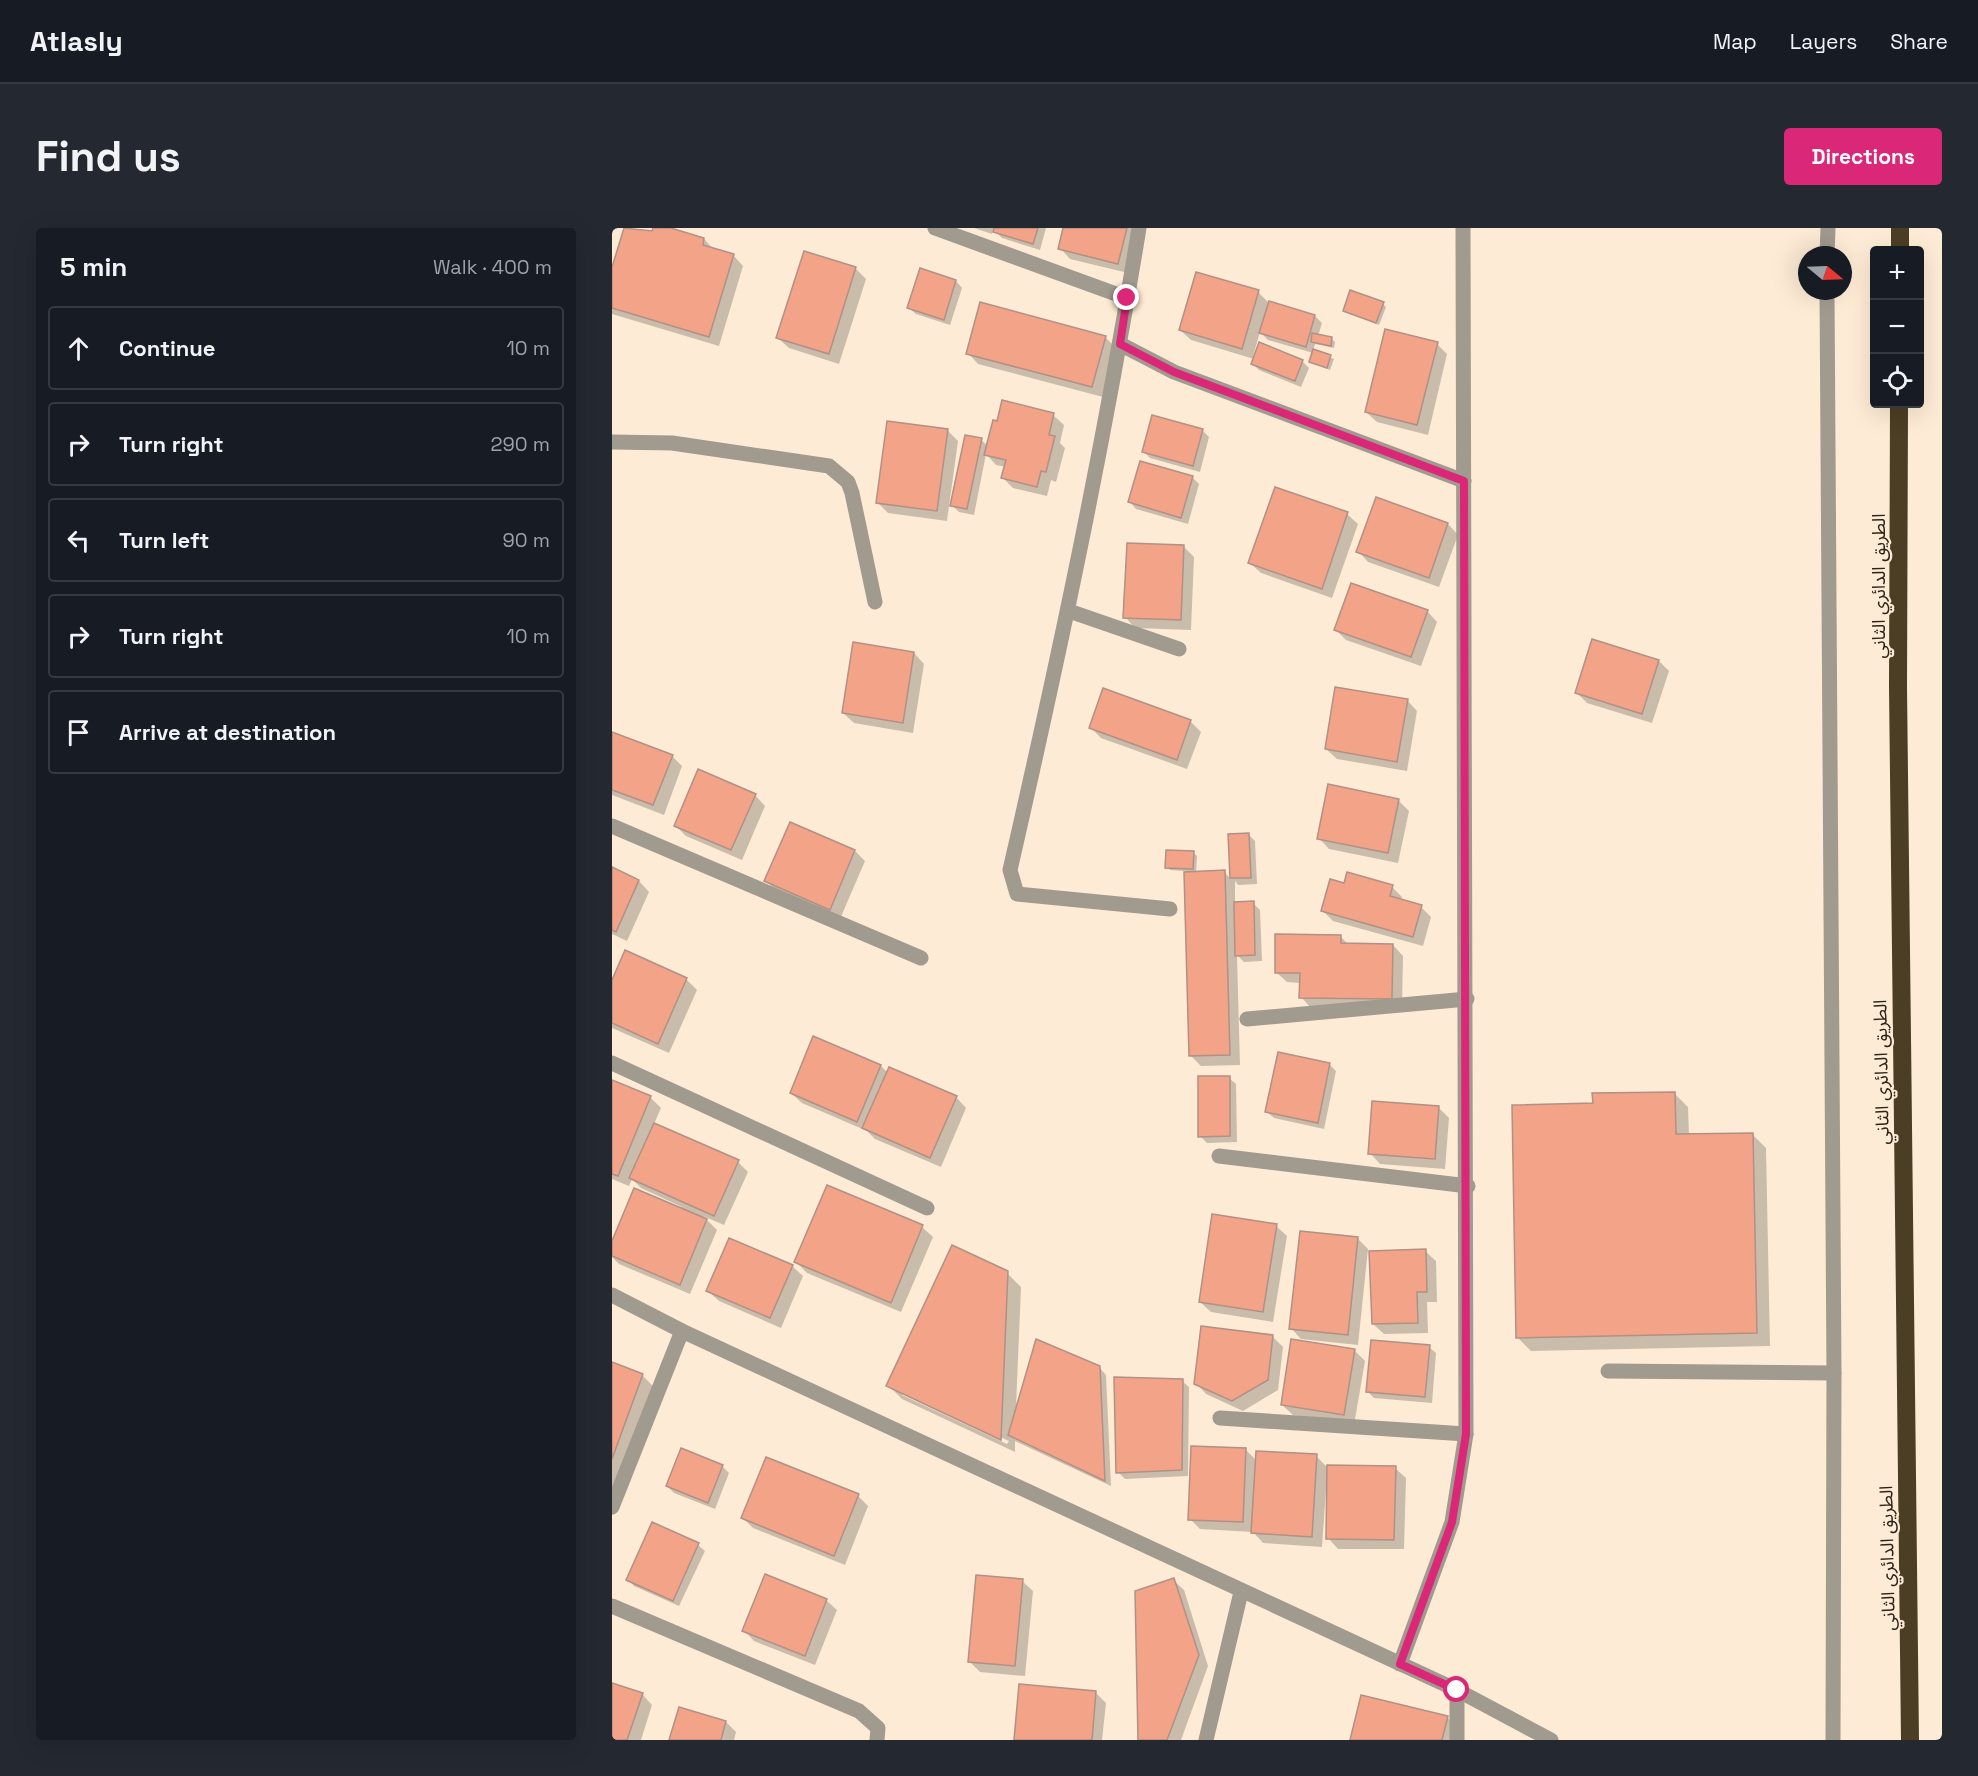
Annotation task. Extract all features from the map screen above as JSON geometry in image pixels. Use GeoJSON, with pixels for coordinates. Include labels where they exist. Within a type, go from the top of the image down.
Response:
{"type":"FeatureCollection","features":[{"type":"Feature","properties":{"kind":"highway"},"geometry":{"type":"LineString","coordinates":[[1900,228],[1900,246]]}},
{"type":"Feature","properties":{"kind":"highway","name":"الطريق الدائري الثاني"},"geometry":{"type":"LineString","coordinates":[[1899,408],[1898,687],[1910,1740]]}},
{"type":"Feature","properties":{"kind":"street"},"geometry":{"type":"LineString","coordinates":[[935,228],[1127,298]]}},
{"type":"Feature","properties":{"kind":"street"},"geometry":{"type":"LineString","coordinates":[[1139,228],[1120,344],[1069,611],[1010,870],[1017,894],[1170,909]]}},
{"type":"Feature","properties":{"kind":"street"},"geometry":{"type":"LineString","coordinates":[[1400,1664],[1452,1522],[1466,1434],[1468,1186],[1463,228]]}},
{"type":"Feature","properties":{"kind":"street"},"geometry":{"type":"LineString","coordinates":[[1827,246],[1828,228]]}},
{"type":"Feature","properties":{"kind":"street"},"geometry":{"type":"LineString","coordinates":[[1827,300],[1834,1373],[1833,1740]]}},
{"type":"Feature","properties":{"kind":"street"},"geometry":{"type":"LineString","coordinates":[[1120,344],[1174,372],[1464,481]]}},
{"type":"Feature","properties":{"kind":"street"},"geometry":{"type":"LineString","coordinates":[[612,442],[672,443],[829,466],[848,482],[852,493],[875,602]]}},
{"type":"Feature","properties":{"kind":"street"},"geometry":{"type":"LineString","coordinates":[[1069,611],[1179,649]]}},
{"type":"Feature","properties":{"kind":"street"},"geometry":{"type":"LineString","coordinates":[[612,826],[921,958]]}},
{"type":"Feature","properties":{"kind":"street"},"geometry":{"type":"LineString","coordinates":[[1247,1019],[1467,999]]}},
{"type":"Feature","properties":{"kind":"street"},"geometry":{"type":"LineString","coordinates":[[612,1063],[927,1208]]}},
{"type":"Feature","properties":{"kind":"street"},"geometry":{"type":"LineString","coordinates":[[1219,1156],[1468,1186]]}},
{"type":"Feature","properties":{"kind":"street"},"geometry":{"type":"LineString","coordinates":[[612,1295],[682,1331],[1241,1592],[1457,1690],[1551,1740]]}},
{"type":"Feature","properties":{"kind":"street"},"geometry":{"type":"LineString","coordinates":[[612,1507],[682,1331]]}},
{"type":"Feature","properties":{"kind":"street"},"geometry":{"type":"LineString","coordinates":[[1608,1371],[1834,1373]]}},
{"type":"Feature","properties":{"kind":"street"},"geometry":{"type":"LineString","coordinates":[[1220,1418],[1466,1434]]}},
{"type":"Feature","properties":{"kind":"street"},"geometry":{"type":"LineString","coordinates":[[1206,1740],[1241,1592]]}},
{"type":"Feature","properties":{"kind":"street"},"geometry":{"type":"LineString","coordinates":[[612,1606],[858,1711],[878,1728],[877,1740]]}},
{"type":"Feature","properties":{"kind":"street"},"geometry":{"type":"LineString","coordinates":[[1457,1690],[1457,1740]]}},
{"type":"Feature","properties":{"kind":"building"},"geometry":{"type":"Polygon","coordinates":[[[624,228],[652,231],[653,228],[671,228],[704,238],[703,245],[734,254],[709,337],[612,308],[612,267],[624,228]]]}},
{"type":"Feature","properties":{"kind":"building"},"geometry":{"type":"Polygon","coordinates":[[[994,228],[1038,228],[1033,244],[993,232],[994,228]]]}},
{"type":"Feature","properties":{"kind":"building"},"geometry":{"type":"Polygon","coordinates":[[[1063,228],[1127,228],[1118,264],[1058,249],[1063,228]]]}},
{"type":"Feature","properties":{"kind":"building"},"geometry":{"type":"Polygon","coordinates":[[[804,251],[856,267],[829,354],[776,338],[804,251]]]}},
{"type":"Feature","properties":{"kind":"building"},"geometry":{"type":"Polygon","coordinates":[[[920,268],[956,280],[944,320],[907,308],[920,268]]]}},
{"type":"Feature","properties":{"kind":"building"},"geometry":{"type":"Polygon","coordinates":[[[1196,272],[1259,290],[1242,349],[1179,330],[1196,272]]]}},
{"type":"Feature","properties":{"kind":"building"},"geometry":{"type":"Polygon","coordinates":[[[1350,290],[1384,302],[1376,323],[1343,311],[1350,290]]]}},
{"type":"Feature","properties":{"kind":"building"},"geometry":{"type":"Polygon","coordinates":[[[1269,301],[1315,315],[1306,347],[1259,333],[1269,301]]]}},
{"type":"Feature","properties":{"kind":"building"},"geometry":{"type":"Polygon","coordinates":[[[980,302],[1106,336],[1092,387],[966,354],[980,302]]]}},
{"type":"Feature","properties":{"kind":"building"},"geometry":{"type":"Polygon","coordinates":[[[1385,329],[1438,342],[1417,425],[1365,412],[1385,329]]]}},
{"type":"Feature","properties":{"kind":"building"},"geometry":{"type":"Polygon","coordinates":[[[1312,333],[1332,337],[1331,346],[1311,342],[1312,333]]]}},
{"type":"Feature","properties":{"kind":"building"},"geometry":{"type":"Polygon","coordinates":[[[1259,342],[1303,360],[1295,381],[1251,364],[1259,342]]]}},
{"type":"Feature","properties":{"kind":"building"},"geometry":{"type":"Polygon","coordinates":[[[1313,349],[1331,355],[1327,368],[1309,362],[1313,349]]]}},
{"type":"Feature","properties":{"kind":"building"},"geometry":{"type":"Polygon","coordinates":[[[1002,400],[1054,413],[1049,435],[1055,436],[1046,472],[1041,471],[1037,487],[1001,478],[1006,460],[984,455],[993,420],[997,421],[1002,400]]]}},
{"type":"Feature","properties":{"kind":"building"},"geometry":{"type":"Polygon","coordinates":[[[1152,415],[1203,429],[1193,466],[1142,452],[1152,415]]]}},
{"type":"Feature","properties":{"kind":"building"},"geometry":{"type":"Polygon","coordinates":[[[887,421],[948,429],[937,511],[876,503],[887,421]]]}},
{"type":"Feature","properties":{"kind":"building"},"geometry":{"type":"Polygon","coordinates":[[[965,435],[982,438],[967,509],[950,506],[965,435]]]}},
{"type":"Feature","properties":{"kind":"building"},"geometry":{"type":"Polygon","coordinates":[[[1140,461],[1193,476],[1181,518],[1128,502],[1140,461]]]}},
{"type":"Feature","properties":{"kind":"building"},"geometry":{"type":"Polygon","coordinates":[[[1275,487],[1348,512],[1322,589],[1248,563],[1275,487]]]}},
{"type":"Feature","properties":{"kind":"building"},"geometry":{"type":"Polygon","coordinates":[[[1376,497],[1448,523],[1429,578],[1356,552],[1376,497]]]}},
{"type":"Feature","properties":{"kind":"building"},"geometry":{"type":"Polygon","coordinates":[[[1127,543],[1184,545],[1181,620],[1123,618],[1127,543]]]}},
{"type":"Feature","properties":{"kind":"building"},"geometry":{"type":"Polygon","coordinates":[[[1351,583],[1428,610],[1411,657],[1334,630],[1351,583]]]}},
{"type":"Feature","properties":{"kind":"building"},"geometry":{"type":"Polygon","coordinates":[[[1592,639],[1659,660],[1642,714],[1575,693],[1592,639]]]}},
{"type":"Feature","properties":{"kind":"building"},"geometry":{"type":"Polygon","coordinates":[[[853,642],[914,652],[903,723],[842,713],[853,642]]]}},
{"type":"Feature","properties":{"kind":"building"},"geometry":{"type":"Polygon","coordinates":[[[1335,687],[1408,699],[1397,762],[1325,749],[1335,687]]]}},
{"type":"Feature","properties":{"kind":"building"},"geometry":{"type":"Polygon","coordinates":[[[1103,688],[1191,720],[1177,760],[1089,728],[1103,688]]]}},
{"type":"Feature","properties":{"kind":"building"},"geometry":{"type":"Polygon","coordinates":[[[612,732],[673,755],[653,805],[612,790],[612,732]]]}},
{"type":"Feature","properties":{"kind":"building"},"geometry":{"type":"Polygon","coordinates":[[[698,769],[756,794],[731,850],[674,826],[698,769]]]}},
{"type":"Feature","properties":{"kind":"building"},"geometry":{"type":"Polygon","coordinates":[[[1328,784],[1399,799],[1388,853],[1317,839],[1328,784]]]}},
{"type":"Feature","properties":{"kind":"building"},"geometry":{"type":"Polygon","coordinates":[[[790,822],[855,850],[830,910],[764,881],[790,822]]]}},
{"type":"Feature","properties":{"kind":"building"},"geometry":{"type":"Polygon","coordinates":[[[1249,833],[1251,878],[1230,878],[1228,834],[1249,833]]]}},
{"type":"Feature","properties":{"kind":"building"},"geometry":{"type":"Polygon","coordinates":[[[1166,850],[1194,851],[1193,869],[1165,868],[1166,850]]]}},
{"type":"Feature","properties":{"kind":"building"},"geometry":{"type":"Polygon","coordinates":[[[612,867],[639,880],[616,932],[612,930],[612,867]]]}},
{"type":"Feature","properties":{"kind":"building"},"geometry":{"type":"Polygon","coordinates":[[[1225,870],[1230,1055],[1189,1056],[1184,872],[1225,870]]]}},
{"type":"Feature","properties":{"kind":"building"},"geometry":{"type":"Polygon","coordinates":[[[1347,872],[1393,885],[1390,896],[1422,905],[1413,937],[1321,911],[1330,879],[1344,883],[1347,872]]]}},
{"type":"Feature","properties":{"kind":"building"},"geometry":{"type":"Polygon","coordinates":[[[1254,901],[1255,955],[1235,956],[1234,902],[1254,901]]]}},
{"type":"Feature","properties":{"kind":"building"},"geometry":{"type":"Polygon","coordinates":[[[1275,934],[1341,935],[1341,943],[1393,944],[1392,999],[1299,998],[1300,973],[1275,973],[1275,934]]]}},
{"type":"Feature","properties":{"kind":"building"},"geometry":{"type":"Polygon","coordinates":[[[625,950],[687,978],[658,1044],[612,1023],[612,980],[625,950]]]}},
{"type":"Feature","properties":{"kind":"building"},"geometry":{"type":"Polygon","coordinates":[[[813,1036],[881,1065],[857,1122],[790,1093],[813,1036]]]}},
{"type":"Feature","properties":{"kind":"building"},"geometry":{"type":"Polygon","coordinates":[[[1278,1052],[1330,1063],[1318,1123],[1265,1112],[1278,1052]]]}},
{"type":"Feature","properties":{"kind":"building"},"geometry":{"type":"Polygon","coordinates":[[[889,1067],[957,1096],[930,1158],[862,1128],[889,1067]]]}},
{"type":"Feature","properties":{"kind":"building"},"geometry":{"type":"Polygon","coordinates":[[[1198,1076],[1230,1076],[1230,1136],[1198,1137],[1198,1076]]]}},
{"type":"Feature","properties":{"kind":"building"},"geometry":{"type":"Polygon","coordinates":[[[612,1080],[651,1096],[618,1176],[612,1174],[612,1080]]]}},
{"type":"Feature","properties":{"kind":"building"},"geometry":{"type":"Polygon","coordinates":[[[1675,1092],[1676,1134],[1753,1133],[1757,1333],[1516,1338],[1512,1105],[1593,1103],[1592,1093],[1675,1092]]]}},
{"type":"Feature","properties":{"kind":"building"},"geometry":{"type":"Polygon","coordinates":[[[1372,1101],[1439,1106],[1435,1159],[1368,1154],[1372,1101]]]}},
{"type":"Feature","properties":{"kind":"building"},"geometry":{"type":"Polygon","coordinates":[[[654,1123],[739,1160],[714,1216],[629,1178],[654,1123]]]}},
{"type":"Feature","properties":{"kind":"building"},"geometry":{"type":"Polygon","coordinates":[[[827,1185],[923,1225],[891,1303],[794,1262],[827,1185]]]}},
{"type":"Feature","properties":{"kind":"building"},"geometry":{"type":"Polygon","coordinates":[[[634,1188],[707,1219],[680,1285],[612,1256],[612,1241],[634,1188]]]}},
{"type":"Feature","properties":{"kind":"building"},"geometry":{"type":"Polygon","coordinates":[[[1212,1214],[1277,1224],[1263,1312],[1199,1302],[1212,1214]]]}},
{"type":"Feature","properties":{"kind":"building"},"geometry":{"type":"Polygon","coordinates":[[[1300,1231],[1358,1237],[1348,1335],[1289,1329],[1300,1231]]]}},
{"type":"Feature","properties":{"kind":"building"},"geometry":{"type":"Polygon","coordinates":[[[729,1238],[793,1265],[770,1318],[706,1291],[729,1238]]]}},
{"type":"Feature","properties":{"kind":"building"},"geometry":{"type":"Polygon","coordinates":[[[952,1245],[1008,1271],[1001,1440],[886,1386],[952,1245]]]}},
{"type":"Feature","properties":{"kind":"building"},"geometry":{"type":"Polygon","coordinates":[[[1426,1249],[1427,1292],[1417,1292],[1418,1323],[1372,1324],[1369,1251],[1426,1249]]]}},
{"type":"Feature","properties":{"kind":"building"},"geometry":{"type":"Polygon","coordinates":[[[1201,1326],[1273,1335],[1268,1380],[1232,1401],[1194,1384],[1201,1326]]]}},
{"type":"Feature","properties":{"kind":"building"},"geometry":{"type":"Polygon","coordinates":[[[1036,1339],[1100,1366],[1105,1481],[1008,1435],[1036,1339]]]}},
{"type":"Feature","properties":{"kind":"building"},"geometry":{"type":"Polygon","coordinates":[[[1291,1339],[1355,1349],[1344,1415],[1281,1405],[1291,1339]]]}},
{"type":"Feature","properties":{"kind":"building"},"geometry":{"type":"Polygon","coordinates":[[[1371,1340],[1430,1345],[1425,1397],[1366,1392],[1371,1340]]]}},
{"type":"Feature","properties":{"kind":"building"},"geometry":{"type":"Polygon","coordinates":[[[612,1362],[643,1374],[612,1459],[612,1362]]]}},
{"type":"Feature","properties":{"kind":"building"},"geometry":{"type":"Polygon","coordinates":[[[1114,1377],[1183,1379],[1182,1470],[1116,1473],[1114,1377]]]}},
{"type":"Feature","properties":{"kind":"building"},"geometry":{"type":"Polygon","coordinates":[[[1191,1446],[1246,1448],[1243,1522],[1188,1520],[1191,1446]]]}},
{"type":"Feature","properties":{"kind":"building"},"geometry":{"type":"Polygon","coordinates":[[[681,1448],[723,1465],[708,1503],[666,1486],[681,1448]]]}},
{"type":"Feature","properties":{"kind":"building"},"geometry":{"type":"Polygon","coordinates":[[[1256,1451],[1317,1454],[1312,1537],[1251,1533],[1256,1451]]]}},
{"type":"Feature","properties":{"kind":"building"},"geometry":{"type":"Polygon","coordinates":[[[766,1457],[859,1494],[834,1556],[741,1518],[766,1457]]]}},
{"type":"Feature","properties":{"kind":"building"},"geometry":{"type":"Polygon","coordinates":[[[1327,1465],[1396,1466],[1394,1540],[1326,1539],[1327,1465]]]}},
{"type":"Feature","properties":{"kind":"building"},"geometry":{"type":"Polygon","coordinates":[[[652,1522],[699,1543],[673,1601],[626,1580],[652,1522]]]}},
{"type":"Feature","properties":{"kind":"building"},"geometry":{"type":"Polygon","coordinates":[[[765,1574],[827,1599],[805,1656],[742,1631],[765,1574]]]}},
{"type":"Feature","properties":{"kind":"building"},"geometry":{"type":"Polygon","coordinates":[[[976,1575],[1023,1579],[1015,1666],[968,1662],[976,1575]]]}},
{"type":"Feature","properties":{"kind":"building"},"geometry":{"type":"Polygon","coordinates":[[[1174,1578],[1199,1655],[1167,1740],[1138,1740],[1135,1591],[1174,1578]]]}},
{"type":"Feature","properties":{"kind":"building"},"geometry":{"type":"Polygon","coordinates":[[[612,1683],[643,1693],[627,1740],[612,1740],[612,1683]]]}},
{"type":"Feature","properties":{"kind":"building"},"geometry":{"type":"Polygon","coordinates":[[[1019,1684],[1096,1691],[1092,1740],[1014,1740],[1019,1684]]]}},
{"type":"Feature","properties":{"kind":"building"},"geometry":{"type":"Polygon","coordinates":[[[1361,1695],[1448,1716],[1442,1740],[1350,1740],[1361,1695]]]}},
{"type":"Feature","properties":{"kind":"building"},"geometry":{"type":"Polygon","coordinates":[[[679,1707],[726,1721],[721,1740],[669,1740],[679,1707]]]}},
{"type":"Feature","properties":{"kind":"route"},"geometry":{"type":"LineString","coordinates":[[1127,298],[1120,344],[1174,372],[1464,481],[1468,1186],[1466,1434],[1452,1522],[1439,1563],[1400,1664],[1457,1690]]}}]}
